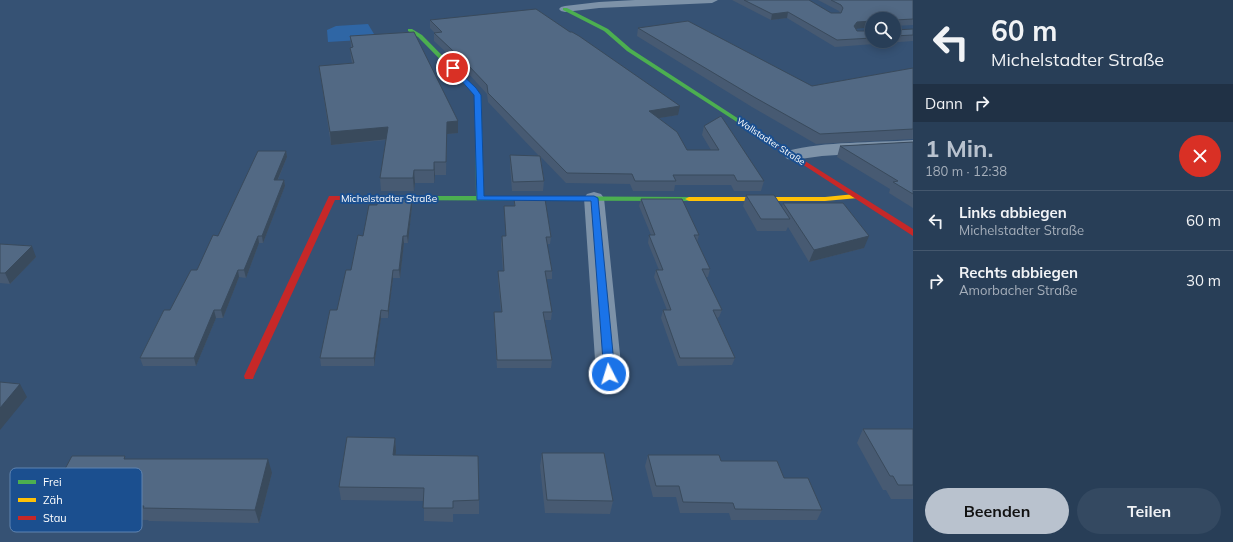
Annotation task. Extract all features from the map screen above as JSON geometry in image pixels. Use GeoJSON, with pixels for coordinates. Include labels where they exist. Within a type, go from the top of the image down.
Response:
{"type":"FeatureCollection","features":[{"type":"Feature","properties":{"kind":"street"},"geometry":{"type":"LineString","coordinates":[[561,6],[606,9],[650,4],[712,0]]}},
{"type":"Feature","properties":{"kind":"street","name":"Wallstadter Straße"},"geometry":{"type":"LineString","coordinates":[[561,6],[606,30],[629,50],[913,233]]}},
{"type":"Feature","properties":{"kind":"street"},"geometry":{"type":"LineString","coordinates":[[410,30],[420,36],[478,95],[480,198]]}},
{"type":"Feature","properties":{"kind":"street"},"geometry":{"type":"LineString","coordinates":[[793,155],[822,151],[913,145]]}},
{"type":"Feature","properties":{"kind":"street","name":"Michelstadter Straße"},"geometry":{"type":"LineString","coordinates":[[249,376],[332,198],[825,199],[855,196]]}},
{"type":"Feature","properties":{"kind":"street"},"geometry":{"type":"LineString","coordinates":[[594,198],[609,374]]}},
{"type":"Feature","properties":{"kind":"shaded area"},"geometry":{"type":"Polygon","coordinates":[[[368,24],[377,39],[328,42],[327,30],[336,26],[368,24]]]}},
{"type":"Feature","properties":{"kind":"building"},"geometry":{"type":"Polygon","coordinates":[[[744,0],[809,0],[831,13],[841,13],[843,8],[841,5],[831,0],[913,0],[913,19],[901,20],[901,12],[865,12],[865,21],[857,22],[854,26],[857,31],[865,31],[865,38],[837,40],[788,12],[772,14],[744,0]]]}},
{"type":"Feature","properties":{"kind":"building"},"geometry":{"type":"Polygon","coordinates":[[[536,9],[570,32],[579,36],[680,106],[649,111],[677,132],[687,150],[719,150],[704,126],[721,116],[764,181],[737,181],[734,175],[673,175],[676,181],[635,181],[632,174],[567,173],[488,93],[487,85],[434,33],[442,32],[430,20],[536,9]]]}},
{"type":"Feature","properties":{"kind":"building"},"geometry":{"type":"Polygon","coordinates":[[[688,21],[812,86],[913,68],[913,129],[820,134],[754,97],[638,28],[688,21]]]}},
{"type":"Feature","properties":{"kind":"building"},"geometry":{"type":"Polygon","coordinates":[[[913,29],[913,35],[901,36],[901,30],[913,29]]]}},
{"type":"Feature","properties":{"kind":"building"},"geometry":{"type":"Polygon","coordinates":[[[414,32],[458,121],[447,122],[446,162],[434,162],[434,170],[414,170],[413,178],[380,178],[388,127],[330,132],[319,66],[354,63],[350,48],[353,47],[350,36],[414,32]]]}},
{"type":"Feature","properties":{"kind":"building"},"geometry":{"type":"Polygon","coordinates":[[[913,142],[913,194],[893,182],[898,181],[840,146],[913,142]]]}},
{"type":"Feature","properties":{"kind":"building"},"geometry":{"type":"Polygon","coordinates":[[[258,151],[286,151],[274,180],[284,180],[262,236],[258,236],[244,270],[238,270],[221,310],[214,310],[194,358],[140,358],[164,310],[170,310],[191,270],[197,270],[213,235],[218,236],[258,151]]]}},
{"type":"Feature","properties":{"kind":"building"},"geometry":{"type":"Polygon","coordinates":[[[510,155],[540,156],[544,181],[513,182],[510,155]]]}},
{"type":"Feature","properties":{"kind":"building"},"geometry":{"type":"Polygon","coordinates":[[[746,195],[774,195],[790,219],[761,219],[746,195]]]}},
{"type":"Feature","properties":{"kind":"building"},"geometry":{"type":"Polygon","coordinates":[[[378,199],[412,199],[407,236],[403,236],[399,270],[393,270],[388,311],[381,310],[374,358],[320,358],[330,310],[337,310],[346,270],[351,270],[358,235],[363,236],[369,205],[377,205],[378,199]]]}},
{"type":"Feature","properties":{"kind":"building"},"geometry":{"type":"Polygon","coordinates":[[[514,199],[545,199],[551,237],[546,237],[552,271],[545,271],[552,312],[543,312],[552,360],[497,360],[494,312],[502,312],[498,271],[504,271],[502,236],[506,236],[504,206],[515,206],[514,199]]]}},
{"type":"Feature","properties":{"kind":"building"},"geometry":{"type":"Polygon","coordinates":[[[641,199],[682,199],[699,235],[694,235],[710,269],[702,269],[722,310],[713,310],[735,358],[680,358],[663,310],[671,310],[656,270],[663,270],[649,235],[655,235],[641,199]]]}},
{"type":"Feature","properties":{"kind":"building"},"geometry":{"type":"Polygon","coordinates":[[[783,203],[843,203],[869,236],[814,250],[783,203]]]}},
{"type":"Feature","properties":{"kind":"building"},"geometry":{"type":"Polygon","coordinates":[[[0,244],[32,246],[5,273],[0,273],[0,244]]]}},
{"type":"Feature","properties":{"kind":"building"},"geometry":{"type":"Polygon","coordinates":[[[0,382],[20,384],[0,408],[0,382]]]}},
{"type":"Feature","properties":{"kind":"building"},"geometry":{"type":"Polygon","coordinates":[[[863,429],[913,429],[913,485],[898,485],[893,476],[890,476],[863,429]]]}},
{"type":"Feature","properties":{"kind":"building"},"geometry":{"type":"Polygon","coordinates":[[[347,437],[395,438],[393,455],[478,456],[479,500],[453,501],[453,508],[423,508],[424,488],[339,487],[347,437]]]}},
{"type":"Feature","properties":{"kind":"building"},"geometry":{"type":"Polygon","coordinates":[[[542,453],[604,453],[613,501],[547,500],[542,453]]]}},
{"type":"Feature","properties":{"kind":"building"},"geometry":{"type":"Polygon","coordinates":[[[648,455],[719,455],[721,461],[777,461],[784,478],[808,478],[822,510],[735,509],[733,503],[683,502],[679,486],[656,486],[648,455]]]}},
{"type":"Feature","properties":{"kind":"building"},"geometry":{"type":"Polygon","coordinates":[[[72,456],[125,456],[124,459],[268,459],[255,510],[143,508],[142,468],[66,468],[72,456]]]}},
{"type":"Feature","properties":{"kind":"traffic: fast"},"geometry":{"type":"LineString","coordinates":[[565,9],[606,30],[629,50],[770,141]]}},
{"type":"Feature","properties":{"kind":"traffic: fast"},"geometry":{"type":"LineString","coordinates":[[410,30],[420,36],[478,95],[480,198]]}},
{"type":"Feature","properties":{"kind":"traffic: fast"},"geometry":{"type":"LineString","coordinates":[[341,198],[689,199]]}},
{"type":"Feature","properties":{"kind":"traffic: slow"},"geometry":{"type":"LineString","coordinates":[[689,199],[825,199],[855,196]]}},
{"type":"Feature","properties":{"kind":"traffic: jam"},"geometry":{"type":"LineString","coordinates":[[770,141],[913,233]]}},
{"type":"Feature","properties":{"kind":"traffic: jam"},"geometry":{"type":"LineString","coordinates":[[249,376],[332,198],[341,198]]}},
{"type":"Feature","properties":{"kind":"route"},"geometry":{"type":"LineString","coordinates":[[453,68],[478,95],[480,198],[594,198],[609,374]]}}]}
